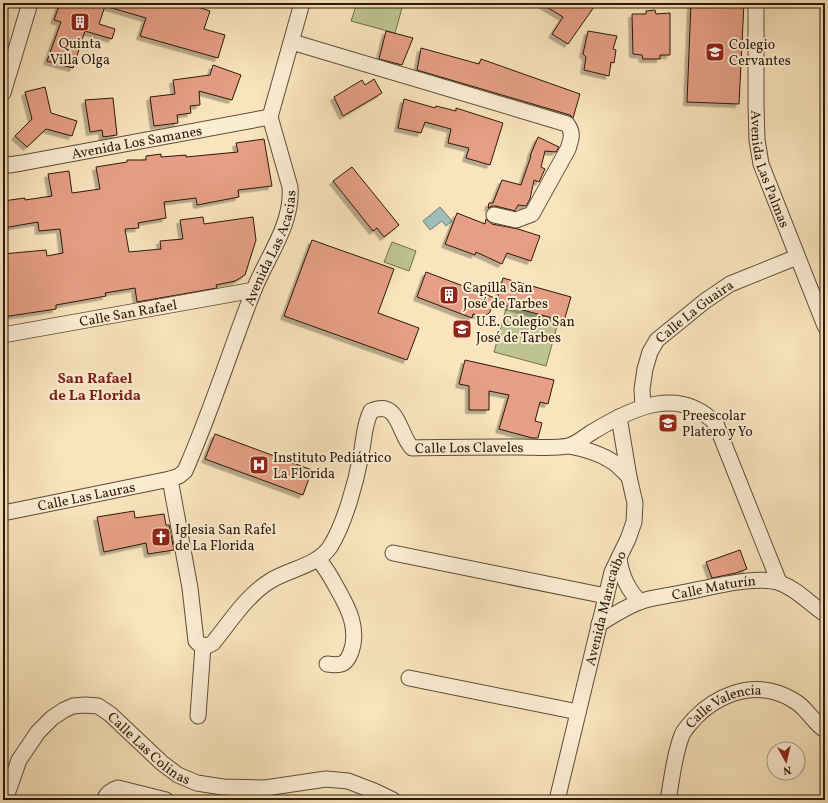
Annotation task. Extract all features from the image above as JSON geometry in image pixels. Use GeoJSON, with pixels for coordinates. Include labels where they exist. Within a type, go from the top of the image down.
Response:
{"type":"FeatureCollection","features":[{"type":"Feature","properties":{"kind":"street"},"geometry":{"type":"LineString","coordinates":[[3,93],[30,3]]}},
{"type":"Feature","properties":{"kind":"street"},"geometry":{"type":"LineString","coordinates":[[270,117],[302,3]]}},
{"type":"Feature","properties":{"kind":"street","name":"Avenida Las Palmas"},"geometry":{"type":"LineString","coordinates":[[756,3],[756,105],[758,150],[761,164],[825,326]]}},
{"type":"Feature","properties":{"kind":"street"},"geometry":{"type":"LineString","coordinates":[[292,42],[567,124],[571,129],[571,139],[568,149],[532,214],[516,220],[494,215]]}},
{"type":"Feature","properties":{"kind":"street","name":"Avenida Los Samanes"},"geometry":{"type":"LineString","coordinates":[[3,163],[9,165],[22,163],[270,117]]}},
{"type":"Feature","properties":{"kind":"street","name":"Avenida Las Acacias"},"geometry":{"type":"LineString","coordinates":[[170,479],[179,476],[186,471],[254,290],[287,219],[291,196],[290,187],[270,117]]}},
{"type":"Feature","properties":{"kind":"street","name":"Calle La Guaira"},"geometry":{"type":"LineString","coordinates":[[643,407],[642,388],[645,369],[650,352],[657,340],[705,301],[730,284],[797,257]]}},
{"type":"Feature","properties":{"kind":"street","name":"Calle San Rafael"},"geometry":{"type":"LineString","coordinates":[[3,335],[254,290]]}},
{"type":"Feature","properties":{"kind":"street","name":"Calle Los Claveles"},"geometry":{"type":"LineString","coordinates":[[202,646],[207,646],[212,643],[249,598],[270,581],[318,559],[330,547],[342,522],[351,496],[361,456],[367,419],[371,411],[378,408],[386,408],[393,412],[406,441],[412,448],[569,446],[619,417],[652,404],[674,403],[697,409],[708,415],[716,424],[779,582]]}},
{"type":"Feature","properties":{"kind":"street","name":"Avenida Maracaibo"},"geometry":{"type":"LineString","coordinates":[[557,800],[612,572],[628,539],[634,522],[635,503],[629,478],[619,417]]}},
{"type":"Feature","properties":{"kind":"street"},"geometry":{"type":"LineString","coordinates":[[569,446],[586,449],[614,462],[629,478]]}},
{"type":"Feature","properties":{"kind":"street"},"geometry":{"type":"LineString","coordinates":[[170,479],[190,588],[196,641],[202,646],[198,716]]}},
{"type":"Feature","properties":{"kind":"street","name":"Calle Las Lauras"},"geometry":{"type":"LineString","coordinates":[[3,512],[170,479]]}},
{"type":"Feature","properties":{"kind":"street"},"geometry":{"type":"LineString","coordinates":[[393,553],[606,596]]}},
{"type":"Feature","properties":{"kind":"street"},"geometry":{"type":"LineString","coordinates":[[619,558],[625,582],[633,596],[640,602]]}},
{"type":"Feature","properties":{"kind":"street"},"geometry":{"type":"LineString","coordinates":[[318,559],[324,566],[345,603],[352,621],[354,634],[353,646],[348,660],[338,666],[327,664]]}},
{"type":"Feature","properties":{"kind":"street","name":"Calle Maturín"},"geometry":{"type":"LineString","coordinates":[[599,624],[622,610],[640,602],[715,586],[763,580],[779,582],[797,592],[825,614]]}},
{"type":"Feature","properties":{"kind":"street"},"geometry":{"type":"LineString","coordinates":[[409,678],[578,712]]}},
{"type":"Feature","properties":{"kind":"street","name":"Calle Valencia"},"geometry":{"type":"LineString","coordinates":[[668,800],[679,745],[683,733],[700,713],[728,694],[746,690],[778,693],[793,701],[805,710],[817,725],[825,730]]}},
{"type":"Feature","properties":{"kind":"street","name":"Calle Las Colinas"},"geometry":{"type":"LineString","coordinates":[[5,800],[19,760],[38,732],[52,718],[64,710],[73,706],[84,705],[98,706],[110,714],[162,763],[178,774],[203,784],[223,787],[265,788],[326,779],[348,781],[392,800]]}},
{"type":"Feature","properties":{"kind":"street"},"geometry":{"type":"LineString","coordinates":[[104,800],[106,795],[112,790],[118,788],[166,800]]}},
{"type":"Feature","properties":{"kind":"street"},"geometry":{"type":"LineString","coordinates":[[235,800],[265,788]]}},
{"type":"Feature","properties":{"kind":"green space"},"geometry":{"type":"Polygon","coordinates":[[[357,3],[386,3],[402,8],[395,33],[351,21],[357,3]]]}},
{"type":"Feature","properties":{"kind":"green space"},"geometry":{"type":"Polygon","coordinates":[[[392,242],[416,251],[409,271],[384,262],[392,242]]]}},
{"type":"Feature","properties":{"kind":"green space"},"geometry":{"type":"Polygon","coordinates":[[[509,298],[561,312],[546,366],[494,352],[509,298]]]}},
{"type":"Feature","properties":{"kind":"water"},"geometry":{"type":"Polygon","coordinates":[[[440,207],[452,221],[446,226],[442,221],[430,230],[423,221],[440,207]]]}},
{"type":"Feature","properties":{"kind":"building"},"geometry":{"type":"Polygon","coordinates":[[[60,3],[186,3],[210,11],[204,29],[225,35],[218,58],[140,36],[146,18],[105,6],[99,24],[115,29],[112,39],[85,31],[73,68],[47,61],[61,22],[54,20],[60,3]]]}},
{"type":"Feature","properties":{"kind":"building"},"geometry":{"type":"Polygon","coordinates":[[[540,3],[587,3],[594,7],[568,44],[552,34],[563,17],[540,3]]]}},
{"type":"Feature","properties":{"kind":"building","name":"Colegio Cervantes"},"geometry":{"type":"Polygon","coordinates":[[[691,3],[744,3],[739,104],[687,102],[691,3]]]}},
{"type":"Feature","properties":{"kind":"building"},"geometry":{"type":"Polygon","coordinates":[[[655,10],[656,14],[670,13],[670,55],[660,55],[660,59],[643,59],[642,55],[633,54],[632,14],[646,14],[646,11],[655,10]]]}},
{"type":"Feature","properties":{"kind":"building"},"geometry":{"type":"Polygon","coordinates":[[[386,31],[413,38],[402,65],[379,59],[386,31]]]}},
{"type":"Feature","properties":{"kind":"building"},"geometry":{"type":"Polygon","coordinates":[[[588,31],[617,36],[613,49],[616,50],[614,63],[611,62],[609,76],[584,70],[586,57],[583,54],[588,31]]]}},
{"type":"Feature","properties":{"kind":"building"},"geometry":{"type":"Polygon","coordinates":[[[421,48],[479,64],[481,59],[580,94],[573,118],[570,115],[417,70],[421,48]]]}},
{"type":"Feature","properties":{"kind":"building"},"geometry":{"type":"Polygon","coordinates":[[[213,65],[241,75],[232,100],[199,91],[200,105],[190,106],[191,113],[177,115],[178,123],[154,126],[150,97],[175,94],[173,80],[210,75],[213,65]]]}},
{"type":"Feature","properties":{"kind":"building"},"geometry":{"type":"Polygon","coordinates":[[[374,79],[382,93],[343,116],[334,97],[362,80],[365,85],[374,79]]]}},
{"type":"Feature","properties":{"kind":"building"},"geometry":{"type":"Polygon","coordinates":[[[45,87],[51,113],[77,121],[72,136],[46,129],[27,147],[15,136],[32,119],[25,92],[45,87]]]}},
{"type":"Feature","properties":{"kind":"building"},"geometry":{"type":"Polygon","coordinates":[[[113,98],[117,135],[103,137],[102,130],[90,132],[85,100],[113,98]]]}},
{"type":"Feature","properties":{"kind":"building"},"geometry":{"type":"Polygon","coordinates":[[[404,99],[435,108],[436,106],[456,111],[456,108],[503,123],[490,165],[466,158],[469,148],[448,143],[451,129],[425,122],[421,133],[398,128],[404,99]]]}},
{"type":"Feature","properties":{"kind":"building"},"geometry":{"type":"Polygon","coordinates":[[[538,137],[559,147],[556,152],[545,151],[541,167],[545,169],[539,182],[534,180],[530,199],[526,206],[518,205],[515,211],[496,206],[488,208],[489,203],[493,203],[502,180],[521,185],[538,137]]]}},
{"type":"Feature","properties":{"kind":"building"},"geometry":{"type":"Polygon","coordinates":[[[264,139],[272,186],[238,190],[239,197],[197,205],[196,198],[164,202],[166,218],[138,223],[139,228],[125,229],[129,252],[161,249],[160,241],[183,239],[180,220],[203,217],[204,224],[253,217],[256,240],[245,275],[235,281],[216,285],[217,288],[137,302],[135,288],[105,293],[106,296],[56,305],[56,309],[3,317],[3,254],[46,250],[47,256],[63,253],[60,229],[39,231],[38,222],[3,228],[3,201],[25,198],[25,200],[52,196],[48,174],[69,171],[72,193],[100,189],[96,167],[127,162],[127,160],[146,160],[146,156],[161,154],[161,157],[186,155],[186,157],[238,152],[236,143],[264,139]]]}},
{"type":"Feature","properties":{"kind":"building"},"geometry":{"type":"Polygon","coordinates":[[[352,167],[399,225],[384,237],[377,228],[373,231],[333,181],[352,167]]]}},
{"type":"Feature","properties":{"kind":"building"},"geometry":{"type":"Polygon","coordinates":[[[457,213],[485,224],[486,219],[492,224],[518,229],[540,236],[531,261],[507,253],[502,264],[476,252],[475,255],[445,244],[457,213]]]}},
{"type":"Feature","properties":{"kind":"building"},"geometry":{"type":"Polygon","coordinates":[[[312,240],[394,269],[378,313],[419,328],[407,360],[284,316],[312,240]]]}},
{"type":"Feature","properties":{"kind":"building","name":"Capilla San José de Tarbes"},"geometry":{"type":"Polygon","coordinates":[[[426,272],[495,298],[490,312],[482,316],[473,314],[472,318],[417,297],[426,272]]]}},
{"type":"Feature","properties":{"kind":"building"},"geometry":{"type":"Polygon","coordinates":[[[503,278],[571,297],[564,321],[496,303],[503,278]]]}},
{"type":"Feature","properties":{"kind":"building"},"geometry":{"type":"Polygon","coordinates":[[[465,360],[554,380],[548,404],[540,402],[535,421],[542,423],[538,438],[532,438],[499,429],[509,395],[489,391],[489,410],[469,410],[469,386],[459,384],[465,360]]]}},
{"type":"Feature","properties":{"kind":"building","name":"Instituto Pediátrico La Florida"},"geometry":{"type":"Polygon","coordinates":[[[215,434],[312,470],[303,495],[205,459],[215,434]]]}},
{"type":"Feature","properties":{"kind":"building"},"geometry":{"type":"Polygon","coordinates":[[[134,511],[135,518],[164,514],[166,525],[169,525],[174,550],[148,554],[146,543],[104,552],[97,517],[134,511]]]}},
{"type":"Feature","properties":{"kind":"building"},"geometry":{"type":"Polygon","coordinates":[[[740,550],[747,569],[712,578],[706,562],[740,550]]]}},
{"type":"Feature","properties":{"kind":"place","name":"Quinta Villa Olga"},"geometry":{"type":"Point","coordinates":[80,22]}},
{"type":"Feature","properties":{"kind":"place","name":"Colegio Cervantes"},"geometry":{"type":"Point","coordinates":[715,52]}},
{"type":"Feature","properties":{"kind":"place","name":"Capilla San José de Tarbes"},"geometry":{"type":"Point","coordinates":[449,295]}},
{"type":"Feature","properties":{"kind":"place","name":"U.E. Colegio San José de Tarbes"},"geometry":{"type":"Point","coordinates":[462,329]}},
{"type":"Feature","properties":{"kind":"place","name":"Preescolar Platero y Yo"},"geometry":{"type":"Point","coordinates":[668,423]}},
{"type":"Feature","properties":{"kind":"place","name":"Instituto Pediátrico La Florida"},"geometry":{"type":"Point","coordinates":[259,465]}},
{"type":"Feature","properties":{"kind":"place","name":"Iglesia San Rafel de La Florida"},"geometry":{"type":"Point","coordinates":[161,537]}},
{"type":"Feature","properties":{"kind":"district","name":"San Rafael de La Florida"},"geometry":{"type":"Point","coordinates":[95,386]}}]}
